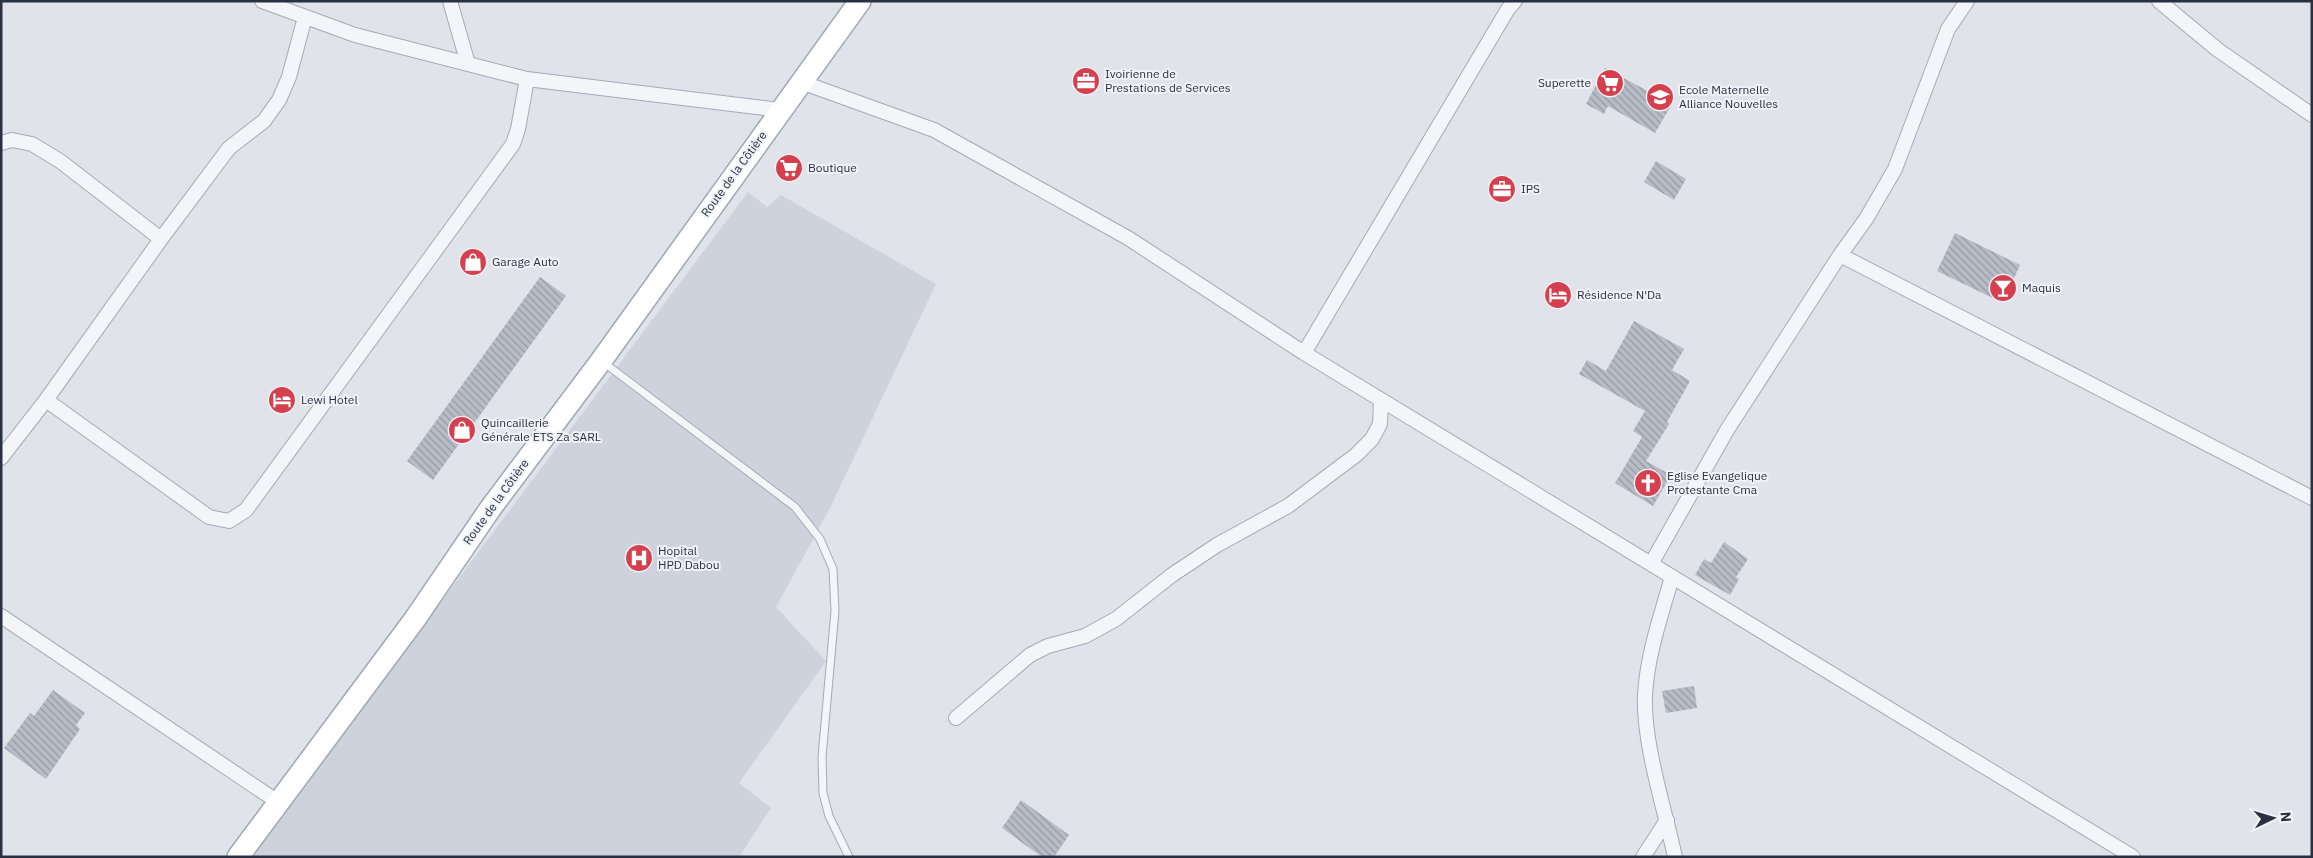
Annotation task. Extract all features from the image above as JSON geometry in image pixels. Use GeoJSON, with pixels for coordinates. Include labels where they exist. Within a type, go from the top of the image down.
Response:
{"type":"FeatureCollection","features":[{"type":"Feature","properties":{"kind":"main road","name":"Route de la Côtière"},"geometry":{"type":"LineString","coordinates":[[238,857],[415,619],[490,509],[601,361],[860,1]]}},
{"type":"Feature","properties":{"kind":"street"},"geometry":{"type":"LineString","coordinates":[[262,1],[355,35],[527,79],[780,110]]}},
{"type":"Feature","properties":{"kind":"street"},"geometry":{"type":"LineString","coordinates":[[450,1],[468,64]]}},
{"type":"Feature","properties":{"kind":"street"},"geometry":{"type":"LineString","coordinates":[[1304,353],[1493,34],[1515,1]]}},
{"type":"Feature","properties":{"kind":"street"},"geometry":{"type":"LineString","coordinates":[[1651,564],[1727,430],[1840,255],[1866,219],[1895,169],[1948,29],[1967,1]]}},
{"type":"Feature","properties":{"kind":"street"},"geometry":{"type":"LineString","coordinates":[[2159,1],[2218,50],[2309,107]]}},
{"type":"Feature","properties":{"kind":"street"},"geometry":{"type":"LineString","coordinates":[[1,458],[46,400],[161,239],[229,148],[264,121],[279,100],[289,77],[304,17]]}},
{"type":"Feature","properties":{"kind":"street"},"geometry":{"type":"LineString","coordinates":[[46,400],[209,517],[229,521],[246,510],[513,144],[518,129],[527,79]]}},
{"type":"Feature","properties":{"kind":"street"},"geometry":{"type":"LineString","coordinates":[[801,82],[934,130],[1128,238],[1304,353],[2130,856]]}},
{"type":"Feature","properties":{"kind":"street"},"geometry":{"type":"LineString","coordinates":[[1,143],[12,140],[32,144],[60,161],[161,239]]}},
{"type":"Feature","properties":{"kind":"street"},"geometry":{"type":"LineString","coordinates":[[1840,255],[2312,498]]}},
{"type":"Feature","properties":{"kind":"street"},"geometry":{"type":"LineString","coordinates":[[956,718],[1030,655],[1048,646],[1085,636],[1116,619],[1172,575],[1217,545],[1288,506],[1356,455],[1372,439],[1380,424],[1381,400]]}},
{"type":"Feature","properties":{"kind":"street"},"geometry":{"type":"LineString","coordinates":[[1672,576],[1648,661],[1645,698],[1650,745],[1676,857]]}},
{"type":"Feature","properties":{"kind":"street"},"geometry":{"type":"LineString","coordinates":[[1,616],[278,802]]}},
{"type":"Feature","properties":{"kind":"street"},"geometry":{"type":"LineString","coordinates":[[1643,857],[1667,820]]}},
{"type":"Feature","properties":{"kind":"lane"},"geometry":{"type":"LineString","coordinates":[[601,361],[795,507],[820,539],[834,569],[835,611],[822,757],[823,793],[829,816],[849,857]]}},
{"type":"Feature","properties":{"kind":"shaded area","name":"Hopital HPD Dabou"},"geometry":{"type":"Polygon","coordinates":[[[748,192],[767,207],[781,195],[936,284],[830,508],[776,607],[826,661],[739,783],[771,808],[739,857],[258,857],[253,853],[748,192]]]}},
{"type":"Feature","properties":{"kind":"building"},"geometry":{"type":"Polygon","coordinates":[[[1605,68],[1672,104],[1655,133],[1608,106],[1604,114],[1586,104],[1605,68]]]}},
{"type":"Feature","properties":{"kind":"building"},"geometry":{"type":"Polygon","coordinates":[[[1656,161],[1686,179],[1674,200],[1644,182],[1656,161]]]}},
{"type":"Feature","properties":{"kind":"building"},"geometry":{"type":"Polygon","coordinates":[[[1955,233],[2020,265],[2003,303],[1937,271],[1955,233]]]}},
{"type":"Feature","properties":{"kind":"building"},"geometry":{"type":"Polygon","coordinates":[[[540,277],[566,296],[433,480],[407,461],[540,277]]]}},
{"type":"Feature","properties":{"kind":"building"},"geometry":{"type":"Polygon","coordinates":[[[1634,321],[1684,349],[1672,370],[1690,381],[1667,422],[1669,424],[1646,461],[1671,475],[1653,506],[1615,483],[1642,437],[1633,431],[1645,411],[1579,374],[1587,360],[1606,371],[1634,321]]]}},
{"type":"Feature","properties":{"kind":"building"},"geometry":{"type":"Polygon","coordinates":[[[1724,542],[1748,559],[1736,577],[1739,579],[1730,595],[1695,575],[1704,559],[1711,563],[1724,542]]]}},
{"type":"Feature","properties":{"kind":"building"},"geometry":{"type":"Polygon","coordinates":[[[1694,686],[1697,708],[1666,713],[1662,691],[1694,686]]]}},
{"type":"Feature","properties":{"kind":"building"},"geometry":{"type":"Polygon","coordinates":[[[53,690],[85,713],[76,725],[80,729],[46,779],[4,748],[30,713],[34,716],[53,690]]]}},
{"type":"Feature","properties":{"kind":"building"},"geometry":{"type":"Polygon","coordinates":[[[1021,800],[1069,835],[1054,857],[1042,857],[1002,828],[1021,800]]]}},
{"type":"Feature","properties":{"kind":"place","name":"Ivoirienne de Prestations de Services"},"geometry":{"type":"Point","coordinates":[1086,81]}},
{"type":"Feature","properties":{"kind":"place","name":"Superette"},"geometry":{"type":"Point","coordinates":[1610,83]}},
{"type":"Feature","properties":{"kind":"place","name":"Ecole Maternelle Alliance Nouvelles"},"geometry":{"type":"Point","coordinates":[1660,97]}},
{"type":"Feature","properties":{"kind":"place","name":"Boutique"},"geometry":{"type":"Point","coordinates":[789,168]}},
{"type":"Feature","properties":{"kind":"place","name":"IPS"},"geometry":{"type":"Point","coordinates":[1502,189]}},
{"type":"Feature","properties":{"kind":"place","name":"Garage Auto"},"geometry":{"type":"Point","coordinates":[473,262]}},
{"type":"Feature","properties":{"kind":"place","name":"Maquis"},"geometry":{"type":"Point","coordinates":[2003,288]}},
{"type":"Feature","properties":{"kind":"place","name":"Résidence N'Da"},"geometry":{"type":"Point","coordinates":[1558,295]}},
{"type":"Feature","properties":{"kind":"place","name":"Lewi Hotel"},"geometry":{"type":"Point","coordinates":[282,400]}},
{"type":"Feature","properties":{"kind":"place","name":"Quincaillerie Générale ETS Za SARL"},"geometry":{"type":"Point","coordinates":[462,430]}},
{"type":"Feature","properties":{"kind":"place","name":"Eglise Evangelique Protestante Cma"},"geometry":{"type":"Point","coordinates":[1648,483]}},
{"type":"Feature","properties":{"kind":"place","name":"Hopital HPD Dabou"},"geometry":{"type":"Point","coordinates":[639,558]}}]}
